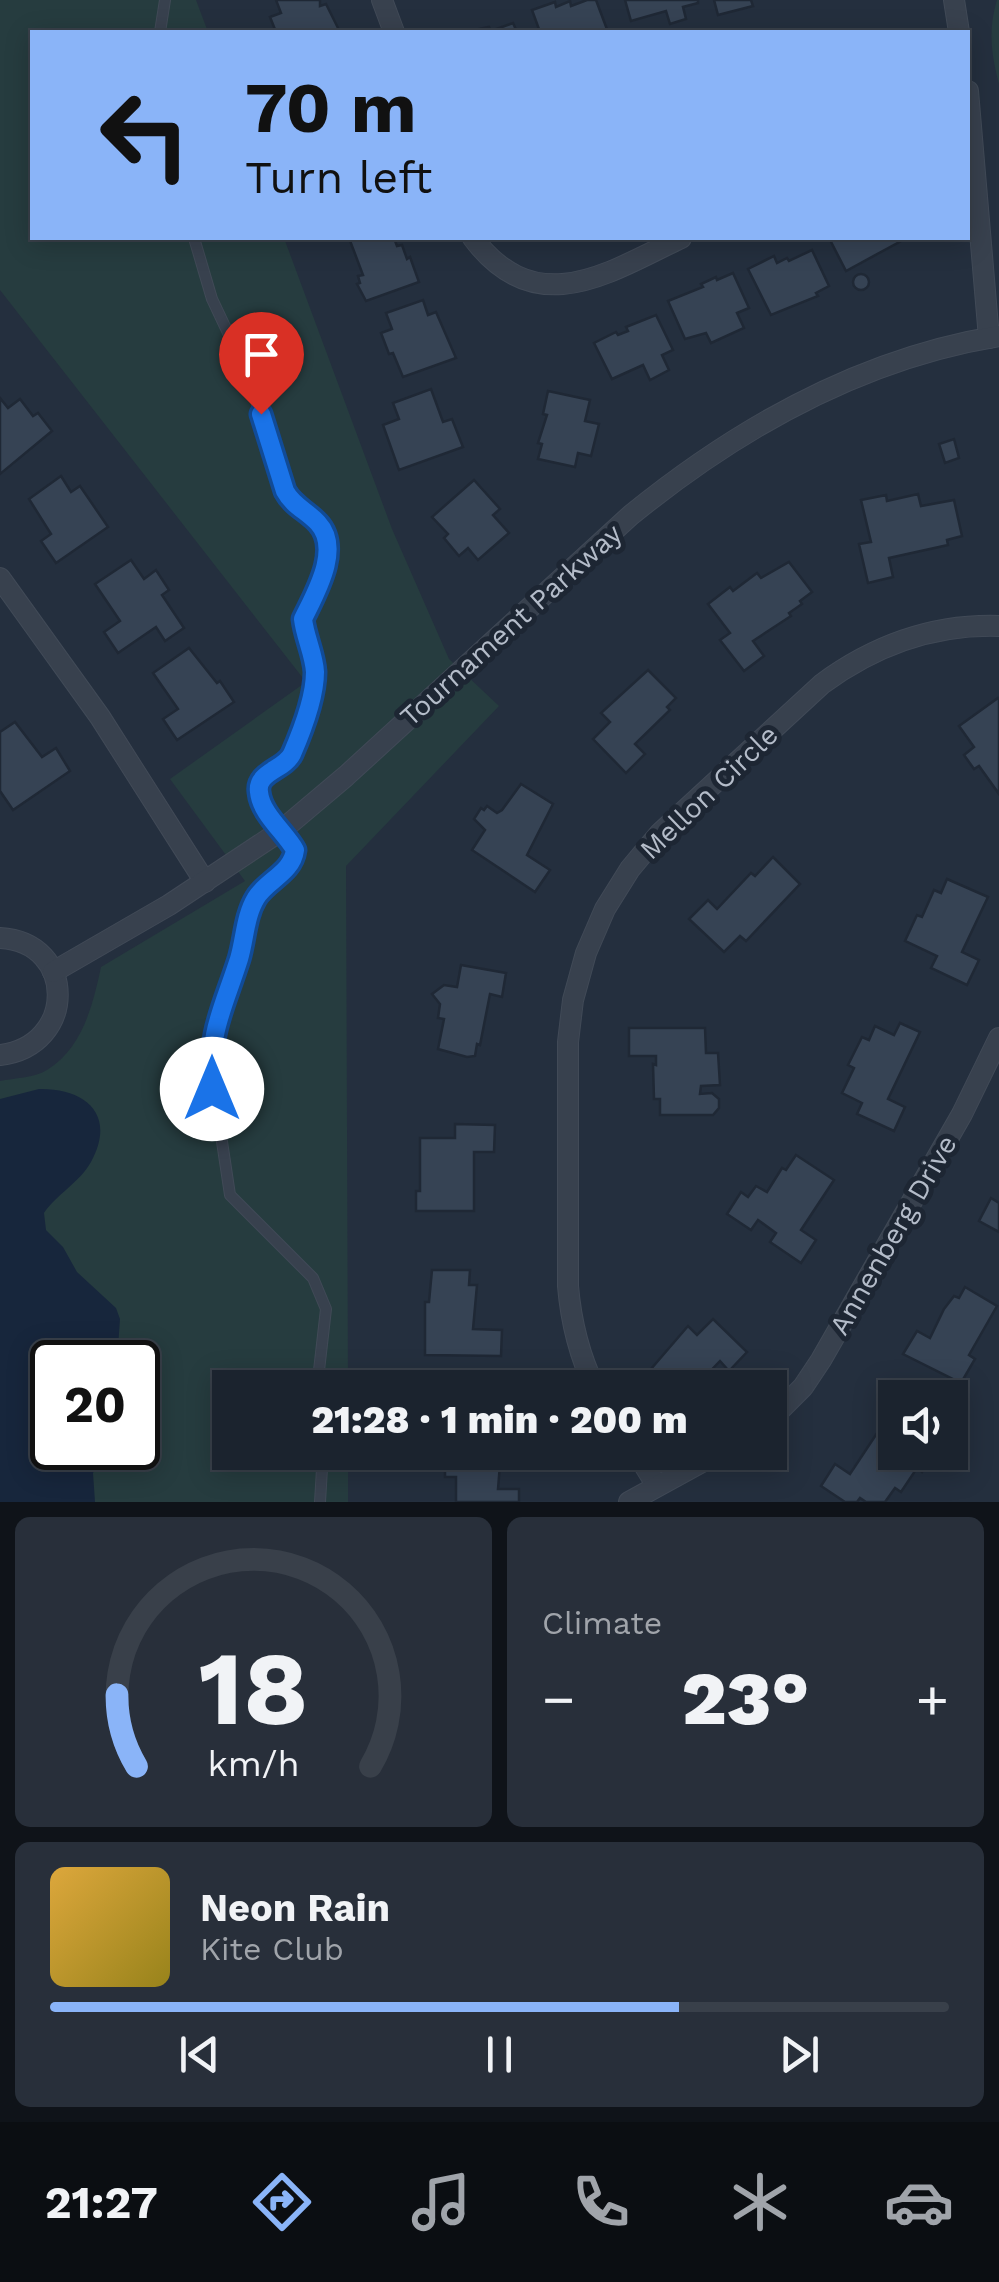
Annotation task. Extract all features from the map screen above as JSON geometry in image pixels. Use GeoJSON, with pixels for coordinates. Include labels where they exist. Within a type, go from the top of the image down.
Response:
{"type":"FeatureCollection","features":[{"type":"Feature","properties":{"kind":"street"},"geometry":{"type":"LineString","coordinates":[[382,0],[393,30]]}},
{"type":"Feature","properties":{"kind":"street"},"geometry":{"type":"LineString","coordinates":[[954,0],[959,30]]}},
{"type":"Feature","properties":{"kind":"street"},"geometry":{"type":"LineString","coordinates":[[970,110],[994,337]]}},
{"type":"Feature","properties":{"kind":"street"},"geometry":{"type":"LineString","coordinates":[[475,240],[492,260],[513,273],[530,281],[568,286],[594,280],[677,240]]}},
{"type":"Feature","properties":{"kind":"street","name":"Tournament Parkway"},"geometry":{"type":"LineString","coordinates":[[54,972],[205,882],[282,830],[632,515],[731,441],[853,379],[925,354],[994,337]]}},
{"type":"Feature","properties":{"kind":"street"},"geometry":{"type":"LineString","coordinates":[[0,578],[100,717],[205,882]]}},
{"type":"Feature","properties":{"kind":"street","name":"Mellon Circle"},"geometry":{"type":"LineString","coordinates":[[588,1370],[571,1315],[568,1286],[568,1042],[586,954],[605,909],[630,869],[660,833],[835,674],[880,648],[917,635],[956,627],[999,626]]}},
{"type":"Feature","properties":{"kind":"street"},"geometry":{"type":"LineString","coordinates":[[0,938],[30,946],[45,958],[58,988],[57,1008],[50,1026],[37,1042],[15,1053],[0,1055]]}},
{"type":"Feature","properties":{"kind":"street","name":"Annenberg Drive"},"geometry":{"type":"LineString","coordinates":[[787,1403],[821,1360],[962,1114],[999,1038]]}},
{"type":"Feature","properties":{"kind":"street"},"geometry":{"type":"LineString","coordinates":[[647,1470],[657,1486]]}},
{"type":"Feature","properties":{"kind":"street"},"geometry":{"type":"LineString","coordinates":[[629,1502],[687,1470]]}},
{"type":"Feature","properties":{"kind":"lane"},"geometry":{"type":"LineString","coordinates":[[160,30],[165,0]]}},
{"type":"Feature","properties":{"kind":"lane"},"geometry":{"type":"LineString","coordinates":[[195,240],[212,299],[247,373],[285,491],[289,500],[321,526],[326,538],[324,570],[303,619],[313,657],[313,689],[287,762],[262,778],[258,786],[259,797],[295,850],[294,859],[260,893],[250,912],[215,1026],[212,1089],[230,1195],[302,1266],[320,1293],[326,1309],[320,1370]]}},
{"type":"Feature","properties":{"kind":"lane"},"geometry":{"type":"LineString","coordinates":[[320,1502],[322,1470]]}},
{"type":"Feature","properties":{"kind":"green space"},"geometry":{"type":"Polygon","coordinates":[[[0,0],[196,0],[207,30],[30,30],[30,240],[285,240],[392,529],[449,659],[499,706],[346,866],[348,1370],[212,1370],[212,1470],[348,1470],[348,1502],[0,1502],[0,1081],[42,1073],[69,1050],[90,1011],[101,967],[245,881],[170,779],[306,682],[0,290],[0,0]]]}},
{"type":"Feature","properties":{"kind":"green space"},"geometry":{"type":"Polygon","coordinates":[[[999,0],[999,84],[992,42],[999,0]]]}},
{"type":"Feature","properties":{"kind":"water"},"geometry":{"type":"Polygon","coordinates":[[[39,1089],[56,1090],[83,1099],[98,1118],[98,1145],[91,1162],[44,1213],[46,1230],[63,1247],[77,1272],[116,1308],[120,1319],[119,1340],[30,1340],[30,1470],[95,1470],[95,1502],[0,1502],[0,1099],[39,1089]]]}},
{"type":"Feature","properties":{"kind":"building"},"geometry":{"type":"Polygon","coordinates":[[[276,0],[320,0],[320,6],[326,4],[339,30],[275,30],[270,17],[281,13],[276,0]]]}},
{"type":"Feature","properties":{"kind":"building"},"geometry":{"type":"Polygon","coordinates":[[[596,0],[607,30],[539,30],[532,10],[555,2],[556,7],[570,1],[571,6],[596,0]]]}},
{"type":"Feature","properties":{"kind":"building"},"geometry":{"type":"Polygon","coordinates":[[[625,0],[698,3],[683,7],[686,19],[670,24],[666,11],[631,21],[625,0]]]}},
{"type":"Feature","properties":{"kind":"building"},"geometry":{"type":"Polygon","coordinates":[[[714,0],[751,0],[753,6],[718,15],[714,0]]]}},
{"type":"Feature","properties":{"kind":"building"},"geometry":{"type":"Polygon","coordinates":[[[513,23],[516,30],[494,30],[513,23]]]}},
{"type":"Feature","properties":{"kind":"building"},"geometry":{"type":"Polygon","coordinates":[[[350,240],[395,240],[397,246],[402,245],[407,259],[410,257],[419,282],[366,301],[357,284],[358,276],[363,275],[350,240]]]}},
{"type":"Feature","properties":{"kind":"building"},"geometry":{"type":"Polygon","coordinates":[[[830,240],[903,240],[846,271],[830,240]]]}},
{"type":"Feature","properties":{"kind":"building"},"geometry":{"type":"Polygon","coordinates":[[[812,250],[829,286],[816,293],[818,296],[771,315],[748,269],[774,256],[777,263],[812,250]]]}},
{"type":"Feature","properties":{"kind":"building"},"geometry":{"type":"Polygon","coordinates":[[[733,273],[749,308],[737,313],[744,328],[711,343],[706,333],[685,339],[668,301],[703,287],[701,284],[716,277],[717,280],[733,273]]]}},
{"type":"Feature","properties":{"kind":"building"},"geometry":{"type":"Polygon","coordinates":[[[861,274],[869,282],[861,290],[853,282],[861,274]]]}},
{"type":"Feature","properties":{"kind":"building"},"geometry":{"type":"Polygon","coordinates":[[[423,300],[428,315],[436,312],[456,358],[403,377],[381,333],[392,329],[386,313],[423,300]]]}},
{"type":"Feature","properties":{"kind":"building"},"geometry":{"type":"Polygon","coordinates":[[[656,315],[673,350],[662,355],[669,370],[650,380],[643,365],[612,379],[594,343],[616,332],[618,335],[628,331],[626,327],[656,315]]]}},
{"type":"Feature","properties":{"kind":"building"},"geometry":{"type":"Polygon","coordinates":[[[431,389],[443,422],[452,419],[463,447],[399,470],[383,425],[399,419],[393,403],[431,389]]]}},
{"type":"Feature","properties":{"kind":"building"},"geometry":{"type":"Polygon","coordinates":[[[548,391],[590,400],[585,421],[599,424],[591,456],[578,453],[575,467],[538,459],[548,391]]]}},
{"type":"Feature","properties":{"kind":"building"},"geometry":{"type":"Polygon","coordinates":[[[0,398],[8,408],[20,399],[52,431],[0,474],[0,398]]]}},
{"type":"Feature","properties":{"kind":"building"},"geometry":{"type":"Polygon","coordinates":[[[954,439],[959,458],[945,463],[939,444],[954,439]]]}},
{"type":"Feature","properties":{"kind":"building"},"geometry":{"type":"Polygon","coordinates":[[[61,476],[71,492],[80,486],[108,527],[56,563],[41,541],[51,534],[29,499],[61,476]]]}},
{"type":"Feature","properties":{"kind":"building"},"geometry":{"type":"Polygon","coordinates":[[[474,480],[500,509],[493,515],[509,533],[478,560],[468,548],[459,556],[444,538],[448,534],[432,517],[474,480]]]}},
{"type":"Feature","properties":{"kind":"building"},"geometry":{"type":"Polygon","coordinates":[[[918,494],[921,506],[954,500],[962,536],[947,540],[948,545],[889,558],[893,577],[868,583],[859,544],[871,542],[861,500],[886,495],[887,501],[918,494]]]}},
{"type":"Feature","properties":{"kind":"building"},"geometry":{"type":"Polygon","coordinates":[[[131,560],[144,579],[156,570],[169,590],[162,595],[184,628],[165,641],[156,627],[118,653],[104,632],[120,621],[95,584],[131,560]]]}},
{"type":"Feature","properties":{"kind":"building"},"geometry":{"type":"Polygon","coordinates":[[[789,562],[812,592],[789,613],[791,616],[753,641],[764,656],[744,671],[720,640],[730,633],[708,604],[757,573],[761,578],[789,562]]]}},
{"type":"Feature","properties":{"kind":"building"},"geometry":{"type":"Polygon","coordinates":[[[189,648],[234,702],[177,740],[163,719],[178,709],[153,673],[189,648]]]}},
{"type":"Feature","properties":{"kind":"building"},"geometry":{"type":"Polygon","coordinates":[[[648,670],[676,698],[667,707],[670,710],[635,744],[645,754],[626,773],[593,739],[610,722],[601,713],[648,670]]]}},
{"type":"Feature","properties":{"kind":"building"},"geometry":{"type":"Polygon","coordinates":[[[998,698],[999,794],[979,766],[974,769],[964,755],[974,747],[959,726],[998,698]]]}},
{"type":"Feature","properties":{"kind":"building"},"geometry":{"type":"Polygon","coordinates":[[[15,722],[42,757],[56,748],[70,771],[13,810],[0,791],[0,732],[15,722]]]}},
{"type":"Feature","properties":{"kind":"building"},"geometry":{"type":"Polygon","coordinates":[[[521,784],[553,804],[527,855],[550,870],[535,892],[472,850],[485,830],[474,819],[481,808],[487,806],[497,813],[502,810],[521,784]]]}},
{"type":"Feature","properties":{"kind":"building"},"geometry":{"type":"Polygon","coordinates":[[[773,857],[800,884],[746,941],[740,936],[724,952],[689,919],[708,900],[717,909],[751,873],[755,876],[773,857]]]}},
{"type":"Feature","properties":{"kind":"building"},"geometry":{"type":"Polygon","coordinates":[[[947,879],[988,897],[962,952],[979,960],[967,985],[931,968],[937,956],[905,941],[917,915],[922,917],[934,890],[941,893],[947,879]]]}},
{"type":"Feature","properties":{"kind":"building"},"geometry":{"type":"Polygon","coordinates":[[[461,965],[506,973],[502,997],[490,994],[475,1056],[467,1057],[438,1049],[444,1019],[438,1018],[440,1004],[432,994],[444,985],[457,987],[461,965]]]}},
{"type":"Feature","properties":{"kind":"building"},"geometry":{"type":"Polygon","coordinates":[[[900,1023],[920,1032],[888,1099],[905,1107],[894,1131],[857,1114],[862,1103],[842,1093],[854,1068],[848,1065],[862,1037],[869,1040],[875,1026],[894,1035],[900,1023]]]}},
{"type":"Feature","properties":{"kind":"building"},"geometry":{"type":"Polygon","coordinates":[[[629,1028],[705,1028],[706,1053],[718,1053],[720,1085],[701,1086],[700,1094],[712,1093],[719,1099],[719,1108],[713,1115],[660,1115],[660,1099],[654,1099],[656,1056],[629,1056],[629,1028]]]}},
{"type":"Feature","properties":{"kind":"building"},"geometry":{"type":"Polygon","coordinates":[[[455,1124],[495,1125],[494,1152],[474,1152],[474,1211],[416,1211],[420,1138],[455,1138],[455,1124]]]}},
{"type":"Feature","properties":{"kind":"building"},"geometry":{"type":"Polygon","coordinates":[[[796,1155],[834,1180],[801,1230],[816,1240],[801,1263],[770,1242],[776,1233],[758,1220],[751,1230],[727,1214],[741,1192],[748,1197],[756,1186],[767,1192],[796,1155]]]}},
{"type":"Feature","properties":{"kind":"building"},"geometry":{"type":"Polygon","coordinates":[[[991,1198],[999,1203],[999,1232],[979,1221],[991,1198]]]}},
{"type":"Feature","properties":{"kind":"building"},"geometry":{"type":"Polygon","coordinates":[[[432,1270],[470,1270],[469,1285],[477,1285],[473,1329],[502,1330],[501,1356],[425,1355],[425,1302],[429,1302],[432,1270]]]}},
{"type":"Feature","properties":{"kind":"building"},"geometry":{"type":"Polygon","coordinates":[[[965,1287],[997,1306],[969,1355],[975,1359],[963,1380],[955,1380],[903,1354],[917,1331],[930,1338],[944,1309],[954,1296],[959,1298],[965,1287]]]}},
{"type":"Feature","properties":{"kind":"building"},"geometry":{"type":"Polygon","coordinates":[[[713,1319],[747,1352],[730,1370],[720,1361],[711,1370],[650,1370],[688,1326],[697,1335],[713,1319]]]}},
{"type":"Feature","properties":{"kind":"building"},"geometry":{"type":"Polygon","coordinates":[[[878,1432],[878,1470],[916,1470],[901,1492],[895,1488],[885,1502],[866,1502],[860,1498],[857,1502],[845,1502],[821,1486],[835,1464],[850,1474],[878,1432]]]}},
{"type":"Feature","properties":{"kind":"building"},"geometry":{"type":"Polygon","coordinates":[[[445,1470],[500,1470],[498,1489],[519,1489],[519,1502],[456,1502],[456,1477],[445,1477],[445,1470]]]}},
{"type":"Feature","properties":{"kind":"route"},"geometry":{"type":"LineString","coordinates":[[212,1089],[213,1038],[250,912],[260,893],[294,859],[295,850],[271,818],[259,797],[258,786],[262,778],[287,762],[313,689],[313,657],[303,619],[318,589],[326,550],[321,526],[289,500],[261,414]]}}]}
